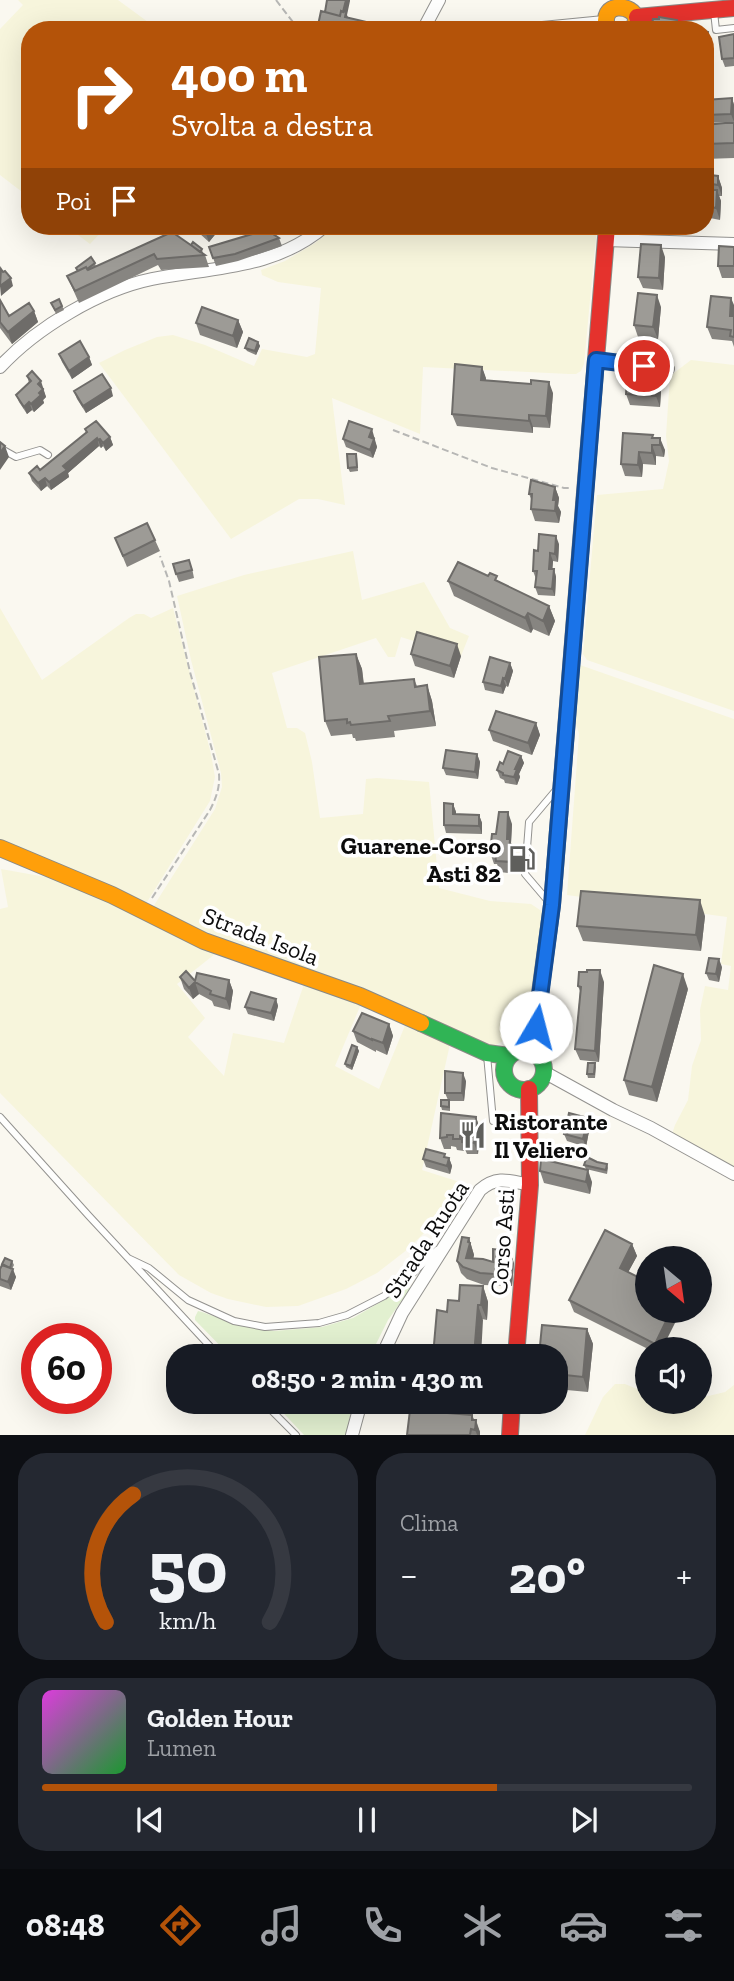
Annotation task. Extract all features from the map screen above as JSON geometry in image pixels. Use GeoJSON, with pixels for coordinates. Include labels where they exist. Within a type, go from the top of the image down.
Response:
{"type":"FeatureCollection","features":[{"type":"Feature","properties":{"kind":"main road"},"geometry":{"type":"LineString","coordinates":[[606,21],[609,7],[624,2],[632,8],[635,21]]}},
{"type":"Feature","properties":{"kind":"main road"},"geometry":{"type":"LineString","coordinates":[[647,21],[734,8]]}},
{"type":"Feature","properties":{"kind":"main road"},"geometry":{"type":"LineString","coordinates":[[532,1052],[552,905],[606,235]]}},
{"type":"Feature","properties":{"kind":"main road","name":"Strada Isola"},"geometry":{"type":"LineString","coordinates":[[0,848],[112,895],[204,941],[360,996],[487,1053],[509,1056]]}},
{"type":"Feature","properties":{"kind":"main road"},"geometry":{"type":"LineString","coordinates":[[520,1050],[532,1052],[541,1060],[544,1072],[539,1083],[529,1089],[516,1089],[506,1080],[504,1068],[509,1056],[520,1050]]}},
{"type":"Feature","properties":{"kind":"main road","name":"Corso Asti"},"geometry":{"type":"LineString","coordinates":[[517,1344],[530,1185],[529,1089]]}},
{"type":"Feature","properties":{"kind":"main road"},"geometry":{"type":"LineString","coordinates":[[510,1435],[511,1414]]}},
{"type":"Feature","properties":{"kind":"street"},"geometry":{"type":"LineString","coordinates":[[427,21],[437,1]]}},
{"type":"Feature","properties":{"kind":"street"},"geometry":{"type":"LineString","coordinates":[[0,367],[48,325],[124,288],[151,279],[222,269],[265,258],[296,247],[313,235]]}},
{"type":"Feature","properties":{"kind":"street"},"geometry":{"type":"LineString","coordinates":[[629,235],[734,244]]}},
{"type":"Feature","properties":{"kind":"street"},"geometry":{"type":"LineString","coordinates":[[596,360],[668,369]]}},
{"type":"Feature","properties":{"kind":"street"},"geometry":{"type":"LineString","coordinates":[[544,1072],[734,1174]]}},
{"type":"Feature","properties":{"kind":"street","name":"Strada Ruota"},"geometry":{"type":"LineString","coordinates":[[388,1344],[402,1313],[480,1190],[489,1182],[502,1180],[530,1185]]}},
{"type":"Feature","properties":{"kind":"street"},"geometry":{"type":"LineString","coordinates":[[352,1435],[358,1414]]}},
{"type":"Feature","properties":{"kind":"lane"},"geometry":{"type":"LineString","coordinates":[[714,10],[716,30],[734,28]]}},
{"type":"Feature","properties":{"kind":"lane"},"geometry":{"type":"LineString","coordinates":[[0,447],[16,457],[40,450],[48,455]]}},
{"type":"Feature","properties":{"kind":"lane"},"geometry":{"type":"LineString","coordinates":[[552,905],[525,874],[529,822],[562,783]]}},
{"type":"Feature","properties":{"kind":"lane"},"geometry":{"type":"LineString","coordinates":[[487,1053],[493,1121]]}},
{"type":"Feature","properties":{"kind":"lane"},"geometry":{"type":"LineString","coordinates":[[0,1117],[208,1344]]}},
{"type":"Feature","properties":{"kind":"lane"},"geometry":{"type":"LineString","coordinates":[[128,1258],[149,1268],[188,1300],[234,1321],[265,1327],[318,1323],[347,1315],[384,1296],[413,1273],[448,1239]]}},
{"type":"Feature","properties":{"kind":"lane"},"geometry":{"type":"LineString","coordinates":[[276,1414],[296,1435]]}},
{"type":"Feature","properties":{"kind":"path"},"geometry":{"type":"LineString","coordinates":[[276,0],[292,21]]}},
{"type":"Feature","properties":{"kind":"path"},"geometry":{"type":"LineString","coordinates":[[393,430],[492,468],[564,488],[586,488]]}},
{"type":"Feature","properties":{"kind":"path"},"geometry":{"type":"LineString","coordinates":[[144,911],[210,810],[220,785],[169,581],[160,556]]}},
{"type":"Feature","properties":{"kind":"shaded area"},"geometry":{"type":"Polygon","coordinates":[[[18,0],[118,0],[147,21],[21,21],[21,191],[0,175],[0,29],[23,5],[18,0]]]}},
{"type":"Feature","properties":{"kind":"shaded area"},"geometry":{"type":"Polygon","coordinates":[[[78,235],[98,235],[90,244],[78,235]]]}},
{"type":"Feature","properties":{"kind":"shaded area"},"geometry":{"type":"Polygon","coordinates":[[[325,235],[596,235],[584,364],[576,374],[423,367],[420,434],[332,398],[345,505],[318,499],[299,499],[231,539],[99,363],[157,337],[173,335],[254,366],[262,349],[307,357],[315,354],[321,288],[278,282],[262,275],[261,270],[285,261],[325,235]]]}},
{"type":"Feature","properties":{"kind":"shaded area"},"geometry":{"type":"Polygon","coordinates":[[[691,360],[734,365],[734,711],[587,660],[583,654],[597,495],[663,489],[669,461],[666,436],[670,376],[691,360]]]}},
{"type":"Feature","properties":{"kind":"shaded area"},"geometry":{"type":"Polygon","coordinates":[[[353,551],[362,600],[424,582],[450,628],[469,636],[461,656],[401,637],[395,657],[388,657],[376,638],[272,673],[287,728],[297,728],[305,733],[320,818],[363,814],[366,779],[429,782],[439,888],[490,901],[531,904],[543,912],[530,997],[521,1025],[512,1036],[494,1046],[209,940],[153,907],[215,809],[222,787],[221,773],[177,596],[244,575],[353,551]]]}},
{"type":"Feature","properties":{"kind":"shaded area"},"geometry":{"type":"Polygon","coordinates":[[[0,608],[42,680],[136,614],[151,618],[173,608],[215,777],[210,801],[144,904],[0,841],[0,608]]]}},
{"type":"Feature","properties":{"kind":"shaded area"},"geometry":{"type":"Polygon","coordinates":[[[580,665],[734,719],[734,1169],[672,1134],[688,1100],[692,1066],[701,1040],[700,1010],[705,986],[728,990],[731,966],[721,964],[727,917],[567,895],[579,734],[575,720],[580,665]]]}},
{"type":"Feature","properties":{"kind":"shaded area"},"geometry":{"type":"Polygon","coordinates":[[[1,869],[68,881],[215,954],[177,984],[205,1018],[188,1037],[224,1076],[233,1033],[284,1043],[304,984],[361,1004],[335,1066],[379,1089],[406,1023],[450,1044],[422,1170],[466,1184],[408,1249],[377,1273],[346,1289],[298,1306],[266,1307],[228,1299],[179,1275],[0,1093],[0,909],[8,907],[1,869]]]}},
{"type":"Feature","properties":{"kind":"shaded area"},"geometry":{"type":"Polygon","coordinates":[[[615,1384],[625,1384],[635,1388],[635,1414],[712,1414],[712,1395],[725,1392],[734,1385],[734,1435],[585,1435],[603,1397],[615,1384]]]}},
{"type":"Feature","properties":{"kind":"green space"},"geometry":{"type":"Polygon","coordinates":[[[408,1286],[410,1289],[388,1320],[376,1344],[218,1344],[195,1320],[198,1311],[242,1326],[274,1331],[322,1327],[353,1318],[408,1286]]]}},
{"type":"Feature","properties":{"kind":"green space"},"geometry":{"type":"Polygon","coordinates":[[[284,1414],[350,1414],[346,1435],[304,1435],[284,1414]]]}},
{"type":"Feature","properties":{"kind":"building"},"geometry":{"type":"Polygon","coordinates":[[[327,0],[346,0],[340,16],[325,12],[327,0]]]}},
{"type":"Feature","properties":{"kind":"building"},"geometry":{"type":"Polygon","coordinates":[[[321,11],[340,16],[341,11],[346,12],[345,17],[362,21],[319,21],[321,11]]]}},
{"type":"Feature","properties":{"kind":"building"},"geometry":{"type":"Polygon","coordinates":[[[659,17],[677,21],[653,21],[659,17]]]}},
{"type":"Feature","properties":{"kind":"building"},"geometry":{"type":"Polygon","coordinates":[[[734,34],[734,58],[722,59],[719,37],[734,34]]]}},
{"type":"Feature","properties":{"kind":"building"},"geometry":{"type":"Polygon","coordinates":[[[732,98],[731,114],[714,115],[714,99],[732,98]]]}},
{"type":"Feature","properties":{"kind":"building"},"geometry":{"type":"Polygon","coordinates":[[[734,123],[734,143],[714,144],[714,124],[734,123]]]}},
{"type":"Feature","properties":{"kind":"building"},"geometry":{"type":"Polygon","coordinates":[[[714,176],[718,176],[718,185],[714,184],[714,176]]]}},
{"type":"Feature","properties":{"kind":"building"},"geometry":{"type":"Polygon","coordinates":[[[714,190],[717,190],[714,208],[714,190]]]}},
{"type":"Feature","properties":{"kind":"building"},"geometry":{"type":"Polygon","coordinates":[[[165,235],[176,235],[205,255],[157,259],[154,254],[75,291],[67,276],[86,267],[88,270],[165,235]]]}},
{"type":"Feature","properties":{"kind":"building"},"geometry":{"type":"Polygon","coordinates":[[[249,235],[274,235],[279,238],[235,254],[213,258],[209,247],[249,235]]]}},
{"type":"Feature","properties":{"kind":"building"},"geometry":{"type":"Polygon","coordinates":[[[193,242],[202,249],[200,252],[191,245],[193,242]]]}},
{"type":"Feature","properties":{"kind":"building"},"geometry":{"type":"Polygon","coordinates":[[[641,244],[661,245],[659,278],[638,277],[641,244]]]}},
{"type":"Feature","properties":{"kind":"building"},"geometry":{"type":"Polygon","coordinates":[[[719,246],[734,247],[734,266],[718,266],[719,246]]]}},
{"type":"Feature","properties":{"kind":"building"},"geometry":{"type":"Polygon","coordinates":[[[91,257],[95,263],[78,271],[76,268],[91,257]]]}},
{"type":"Feature","properties":{"kind":"building"},"geometry":{"type":"Polygon","coordinates":[[[1,269],[11,278],[0,286],[1,269]]]}},
{"type":"Feature","properties":{"kind":"building"},"geometry":{"type":"Polygon","coordinates":[[[638,293],[657,295],[653,327],[634,325],[638,293]]]}},
{"type":"Feature","properties":{"kind":"building"},"geometry":{"type":"Polygon","coordinates":[[[711,296],[731,298],[730,316],[734,316],[734,337],[730,336],[731,330],[707,327],[711,296]]]}},
{"type":"Feature","properties":{"kind":"building"},"geometry":{"type":"Polygon","coordinates":[[[59,299],[62,306],[55,310],[51,303],[59,299]]]}},
{"type":"Feature","properties":{"kind":"building"},"geometry":{"type":"Polygon","coordinates":[[[0,300],[9,316],[29,303],[34,311],[8,332],[0,322],[0,300]]]}},
{"type":"Feature","properties":{"kind":"building"},"geometry":{"type":"Polygon","coordinates":[[[202,307],[238,320],[233,336],[196,323],[202,307]]]}},
{"type":"Feature","properties":{"kind":"building"},"geometry":{"type":"Polygon","coordinates":[[[249,338],[258,342],[255,351],[245,348],[249,338]]]}},
{"type":"Feature","properties":{"kind":"building"},"geometry":{"type":"Polygon","coordinates":[[[80,341],[89,357],[69,371],[59,354],[80,341]]]}},
{"type":"Feature","properties":{"kind":"building"},"geometry":{"type":"Polygon","coordinates":[[[455,364],[482,367],[481,380],[531,384],[531,380],[549,382],[546,416],[529,415],[529,421],[452,414],[455,364]]]}},
{"type":"Feature","properties":{"kind":"building"},"geometry":{"type":"Polygon","coordinates":[[[628,366],[645,367],[644,378],[657,379],[656,396],[626,394],[628,366]]]}},
{"type":"Feature","properties":{"kind":"building"},"geometry":{"type":"Polygon","coordinates":[[[32,371],[41,381],[38,384],[43,389],[39,393],[41,395],[24,407],[16,395],[31,381],[27,376],[32,371]]]}},
{"type":"Feature","properties":{"kind":"building"},"geometry":{"type":"Polygon","coordinates":[[[102,374],[111,388],[83,406],[74,391],[102,374]]]}},
{"type":"Feature","properties":{"kind":"building"},"geometry":{"type":"Polygon","coordinates":[[[96,421],[110,437],[103,443],[97,438],[63,466],[67,470],[49,482],[45,478],[38,483],[29,473],[37,466],[40,470],[87,432],[85,429],[96,421]]]}},
{"type":"Feature","properties":{"kind":"building"},"geometry":{"type":"Polygon","coordinates":[[[349,421],[372,429],[369,437],[374,439],[370,450],[343,439],[349,421]]]}},
{"type":"Feature","properties":{"kind":"building"},"geometry":{"type":"Polygon","coordinates":[[[623,433],[653,435],[652,438],[660,438],[660,445],[652,445],[652,453],[639,452],[638,465],[621,464],[623,433]]]}},
{"type":"Feature","properties":{"kind":"building"},"geometry":{"type":"Polygon","coordinates":[[[347,454],[356,454],[357,467],[348,468],[347,454]]]}},
{"type":"Feature","properties":{"kind":"building"},"geometry":{"type":"Polygon","coordinates":[[[531,480],[555,487],[555,511],[531,509],[531,480]]]}},
{"type":"Feature","properties":{"kind":"building"},"geometry":{"type":"Polygon","coordinates":[[[147,523],[155,540],[123,556],[115,538],[147,523]]]}},
{"type":"Feature","properties":{"kind":"building"},"geometry":{"type":"Polygon","coordinates":[[[539,534],[556,536],[555,554],[550,553],[549,569],[554,569],[552,589],[535,587],[537,571],[533,571],[534,550],[538,551],[539,534]]]}},
{"type":"Feature","properties":{"kind":"building"},"geometry":{"type":"Polygon","coordinates":[[[189,560],[192,570],[176,574],[173,564],[189,560]]]}},
{"type":"Feature","properties":{"kind":"building"},"geometry":{"type":"Polygon","coordinates":[[[458,562],[488,576],[490,573],[497,576],[495,580],[549,606],[543,621],[528,613],[525,618],[448,581],[458,562]]]}},
{"type":"Feature","properties":{"kind":"building"},"geometry":{"type":"Polygon","coordinates":[[[417,632],[457,644],[450,666],[411,654],[417,632]]]}},
{"type":"Feature","properties":{"kind":"building"},"geometry":{"type":"Polygon","coordinates":[[[356,654],[360,684],[414,679],[415,687],[427,685],[430,711],[388,716],[390,721],[351,725],[350,722],[347,723],[347,719],[325,721],[319,657],[356,654]]]}},
{"type":"Feature","properties":{"kind":"building"},"geometry":{"type":"Polygon","coordinates":[[[490,657],[510,663],[501,686],[483,682],[490,657]]]}},
{"type":"Feature","properties":{"kind":"building"},"geometry":{"type":"Polygon","coordinates":[[[496,711],[536,723],[528,743],[489,730],[496,711]]]}},
{"type":"Feature","properties":{"kind":"building"},"geometry":{"type":"Polygon","coordinates":[[[446,750],[477,754],[475,772],[443,768],[446,750]]]}},
{"type":"Feature","properties":{"kind":"building"},"geometry":{"type":"Polygon","coordinates":[[[508,751],[521,756],[514,777],[503,775],[497,770],[500,762],[503,764],[508,751]]]}},
{"type":"Feature","properties":{"kind":"building"},"geometry":{"type":"Polygon","coordinates":[[[444,803],[453,804],[453,814],[479,815],[479,826],[444,825],[444,803]]]}},
{"type":"Feature","properties":{"kind":"building"},"geometry":{"type":"Polygon","coordinates":[[[499,812],[508,812],[507,839],[510,839],[509,856],[513,857],[512,862],[496,861],[495,853],[490,852],[499,812]]]}},
{"type":"Feature","properties":{"kind":"building"},"geometry":{"type":"Polygon","coordinates":[[[581,891],[700,900],[696,935],[577,926],[581,891]]]}},
{"type":"Feature","properties":{"kind":"building"},"geometry":{"type":"Polygon","coordinates":[[[709,958],[719,959],[716,974],[706,973],[709,958]]]}},
{"type":"Feature","properties":{"kind":"building"},"geometry":{"type":"Polygon","coordinates":[[[654,965],[683,974],[652,1087],[624,1080],[654,965]]]}},
{"type":"Feature","properties":{"kind":"building"},"geometry":{"type":"Polygon","coordinates":[[[600,970],[595,1051],[575,1049],[581,987],[578,986],[579,972],[600,970]]]}},
{"type":"Feature","properties":{"kind":"building"},"geometry":{"type":"Polygon","coordinates":[[[186,971],[195,981],[197,973],[229,980],[226,999],[210,994],[211,991],[195,982],[189,988],[180,977],[186,971]]]}},
{"type":"Feature","properties":{"kind":"building"},"geometry":{"type":"Polygon","coordinates":[[[251,992],[276,999],[271,1013],[245,1007],[251,992]]]}},
{"type":"Feature","properties":{"kind":"building"},"geometry":{"type":"Polygon","coordinates":[[[362,1013],[389,1024],[383,1043],[353,1031],[362,1013]]]}},
{"type":"Feature","properties":{"kind":"building"},"geometry":{"type":"Polygon","coordinates":[[[352,1045],[357,1047],[351,1066],[345,1064],[352,1045]]]}},
{"type":"Feature","properties":{"kind":"building"},"geometry":{"type":"Polygon","coordinates":[[[588,1063],[595,1063],[594,1074],[587,1074],[588,1063]]]}},
{"type":"Feature","properties":{"kind":"building"},"geometry":{"type":"Polygon","coordinates":[[[445,1071],[463,1073],[462,1093],[445,1093],[445,1071]]]}},
{"type":"Feature","properties":{"kind":"building"},"geometry":{"type":"Polygon","coordinates":[[[441,1100],[449,1100],[449,1107],[441,1106],[441,1100]]]}},
{"type":"Feature","properties":{"kind":"building"},"geometry":{"type":"Polygon","coordinates":[[[441,1113],[476,1117],[474,1143],[462,1142],[462,1136],[460,1139],[453,1139],[453,1135],[440,1138],[441,1113]]]}},
{"type":"Feature","properties":{"kind":"building"},"geometry":{"type":"Polygon","coordinates":[[[569,1113],[588,1118],[583,1139],[564,1134],[569,1113]]]}},
{"type":"Feature","properties":{"kind":"building"},"geometry":{"type":"Polygon","coordinates":[[[426,1149],[445,1154],[444,1157],[449,1158],[447,1166],[423,1159],[426,1149]]]}},
{"type":"Feature","properties":{"kind":"building"},"geometry":{"type":"Polygon","coordinates":[[[545,1149],[551,1150],[551,1158],[545,1157],[545,1149]]]}},
{"type":"Feature","properties":{"kind":"building"},"geometry":{"type":"Polygon","coordinates":[[[587,1157],[607,1164],[606,1170],[584,1165],[587,1157]]]}},
{"type":"Feature","properties":{"kind":"building"},"geometry":{"type":"Polygon","coordinates":[[[541,1159],[588,1170],[586,1182],[540,1171],[541,1159]]]}},
{"type":"Feature","properties":{"kind":"building"},"geometry":{"type":"Polygon","coordinates":[[[605,1230],[632,1244],[620,1268],[635,1276],[635,1323],[665,1323],[658,1337],[641,1337],[569,1300],[605,1230]]]}},
{"type":"Feature","properties":{"kind":"building"},"geometry":{"type":"Polygon","coordinates":[[[462,1237],[469,1238],[470,1243],[466,1258],[493,1262],[493,1249],[510,1251],[508,1275],[480,1273],[463,1267],[457,1261],[462,1237]]]}},
{"type":"Feature","properties":{"kind":"building"},"geometry":{"type":"Polygon","coordinates":[[[5,1258],[12,1261],[10,1268],[2,1264],[5,1258]]]}},
{"type":"Feature","properties":{"kind":"building"},"geometry":{"type":"Polygon","coordinates":[[[2,1265],[13,1269],[8,1282],[0,1279],[2,1265]]]}},
{"type":"Feature","properties":{"kind":"building"},"geometry":{"type":"Polygon","coordinates":[[[460,1285],[483,1286],[481,1305],[478,1305],[475,1344],[434,1344],[437,1310],[447,1312],[448,1300],[459,1301],[460,1285]]]}},
{"type":"Feature","properties":{"kind":"building"},"geometry":{"type":"Polygon","coordinates":[[[542,1325],[587,1329],[583,1377],[568,1375],[568,1344],[540,1344],[542,1325]]]}},
{"type":"Feature","properties":{"kind":"building"},"geometry":{"type":"Polygon","coordinates":[[[410,1414],[472,1415],[472,1420],[476,1420],[475,1430],[471,1429],[470,1435],[407,1435],[410,1414]]]}},
{"type":"Feature","properties":{"kind":"traffic: fast"},"geometry":{"type":"LineString","coordinates":[[421,1023],[487,1053],[509,1056]]}},
{"type":"Feature","properties":{"kind":"traffic: fast"},"geometry":{"type":"LineString","coordinates":[[524,1050],[532,1051],[538,1056],[543,1062],[544,1070],[543,1078],[538,1084],[532,1089],[524,1090],[516,1089],[510,1084],[505,1078],[504,1070],[505,1062],[510,1056],[516,1051],[524,1050]]}},
{"type":"Feature","properties":{"kind":"traffic: slow"},"geometry":{"type":"LineString","coordinates":[[606,21],[612,9],[618,8],[630,10],[635,21]]}},
{"type":"Feature","properties":{"kind":"traffic: slow"},"geometry":{"type":"LineString","coordinates":[[532,1052],[552,905],[584,505]]}},
{"type":"Feature","properties":{"kind":"traffic: slow"},"geometry":{"type":"LineString","coordinates":[[0,848],[112,895],[204,941],[360,996],[421,1023]]}},
{"type":"Feature","properties":{"kind":"traffic: jam"},"geometry":{"type":"LineString","coordinates":[[637,17],[734,8]]}},
{"type":"Feature","properties":{"kind":"traffic: jam"},"geometry":{"type":"LineString","coordinates":[[584,505],[606,235]]}},
{"type":"Feature","properties":{"kind":"traffic: jam"},"geometry":{"type":"LineString","coordinates":[[517,1344],[530,1185],[529,1089]]}},
{"type":"Feature","properties":{"kind":"traffic: jam"},"geometry":{"type":"LineString","coordinates":[[510,1435],[511,1414]]}},
{"type":"Feature","properties":{"kind":"place","name":"Guarene-Corso Asti 82"},"geometry":{"type":"Point","coordinates":[522,859]}},
{"type":"Feature","properties":{"kind":"place","name":"Ristorante Il Veliero"},"geometry":{"type":"Point","coordinates":[473,1135]}},
{"type":"Feature","properties":{"kind":"route"},"geometry":{"type":"LineString","coordinates":[[536,1027],[552,905],[596,360],[644,366]]}}]}
